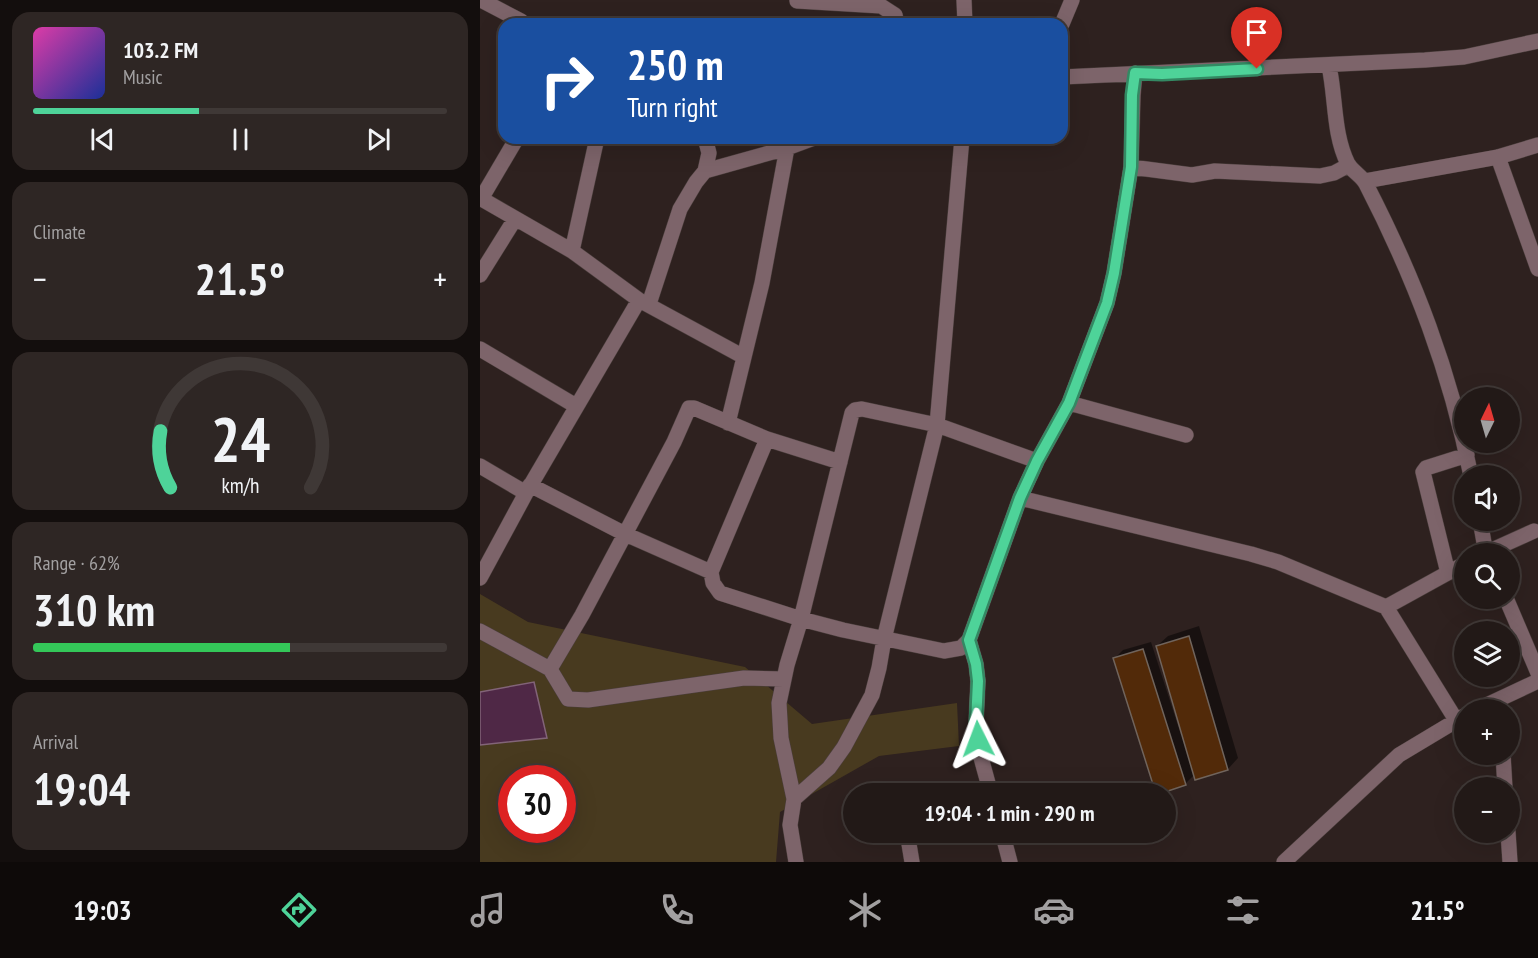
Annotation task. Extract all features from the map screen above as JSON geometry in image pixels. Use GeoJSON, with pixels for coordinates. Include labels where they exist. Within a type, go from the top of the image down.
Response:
{"type":"FeatureCollection","features":[{"type":"Feature","properties":{"kind":"street"},"geometry":{"type":"LineString","coordinates":[[481,0],[515,18]]}},
{"type":"Feature","properties":{"kind":"street"},"geometry":{"type":"LineString","coordinates":[[964,0],[965,18]]}},
{"type":"Feature","properties":{"kind":"street"},"geometry":{"type":"LineString","coordinates":[[1064,18],[1072,0]]}},
{"type":"Feature","properties":{"kind":"street"},"geometry":{"type":"LineString","coordinates":[[797,1],[853,2],[881,6],[895,15],[896,18]]}},
{"type":"Feature","properties":{"kind":"street"},"geometry":{"type":"LineString","coordinates":[[1068,77],[1329,66],[1464,57],[1538,41]]}},
{"type":"Feature","properties":{"kind":"street"},"geometry":{"type":"LineString","coordinates":[[1329,66],[1334,87],[1335,118],[1349,165],[1365,181],[1410,275],[1446,374],[1469,465]]}},
{"type":"Feature","properties":{"kind":"street"},"geometry":{"type":"LineString","coordinates":[[767,439],[711,572],[713,583],[720,593],[801,619],[884,639],[944,651],[961,648],[969,640],[1020,498],[1037,461],[1069,403],[1107,303],[1131,167],[1132,95],[1135,73]]}},
{"type":"Feature","properties":{"kind":"street"},"geometry":{"type":"LineString","coordinates":[[513,144],[480,199],[572,251],[644,302],[744,357]]}},
{"type":"Feature","properties":{"kind":"street"},"geometry":{"type":"LineString","coordinates":[[572,251],[596,144]]}},
{"type":"Feature","properties":{"kind":"street"},"geometry":{"type":"LineString","coordinates":[[480,578],[576,406],[644,302],[680,209],[705,171],[709,153],[707,144]]}},
{"type":"Feature","properties":{"kind":"street"},"geometry":{"type":"LineString","coordinates":[[705,171],[798,144]]}},
{"type":"Feature","properties":{"kind":"street"},"geometry":{"type":"LineString","coordinates":[[794,798],[829,768],[844,747],[872,695],[879,668],[884,639],[937,425],[961,144]]}},
{"type":"Feature","properties":{"kind":"street"},"geometry":{"type":"LineString","coordinates":[[1365,181],[1497,157],[1538,146]]}},
{"type":"Feature","properties":{"kind":"street"},"geometry":{"type":"LineString","coordinates":[[728,423],[762,283],[787,148]]}},
{"type":"Feature","properties":{"kind":"street"},"geometry":{"type":"LineString","coordinates":[[709,153],[724,165]]}},
{"type":"Feature","properties":{"kind":"street"},"geometry":{"type":"LineString","coordinates":[[1497,157],[1538,269]]}},
{"type":"Feature","properties":{"kind":"street"},"geometry":{"type":"LineString","coordinates":[[1131,167],[1192,175],[1215,171],[1320,176],[1334,173],[1349,165]]}},
{"type":"Feature","properties":{"kind":"street"},"geometry":{"type":"LineString","coordinates":[[480,275],[514,219]]}},
{"type":"Feature","properties":{"kind":"street"},"geometry":{"type":"LineString","coordinates":[[480,350],[576,406]]}},
{"type":"Feature","properties":{"kind":"street"},"geometry":{"type":"LineString","coordinates":[[1069,403],[1186,435]]}},
{"type":"Feature","properties":{"kind":"street"},"geometry":{"type":"LineString","coordinates":[[550,669],[582,615],[674,441],[689,408],[694,408],[767,439],[840,462]]}},
{"type":"Feature","properties":{"kind":"street"},"geometry":{"type":"LineString","coordinates":[[796,862],[790,825],[794,798],[781,738],[779,704],[852,413],[855,410],[887,413],[937,425],[1037,461]]}},
{"type":"Feature","properties":{"kind":"street"},"geometry":{"type":"LineString","coordinates":[[1448,573],[1423,472],[1426,468],[1467,455]]}},
{"type":"Feature","properties":{"kind":"street"},"geometry":{"type":"LineString","coordinates":[[480,466],[711,572]]}},
{"type":"Feature","properties":{"kind":"street"},"geometry":{"type":"LineString","coordinates":[[1020,498],[1278,562],[1386,607],[1454,709]]}},
{"type":"Feature","properties":{"kind":"street"},"geometry":{"type":"LineString","coordinates":[[1507,543],[1534,531]]}},
{"type":"Feature","properties":{"kind":"street"},"geometry":{"type":"LineString","coordinates":[[1386,607],[1454,570]]}},
{"type":"Feature","properties":{"kind":"street"},"geometry":{"type":"LineString","coordinates":[[1511,609],[1538,673]]}},
{"type":"Feature","properties":{"kind":"street"},"geometry":{"type":"LineString","coordinates":[[480,631],[550,669],[568,699],[597,699],[744,678],[784,680]]}},
{"type":"Feature","properties":{"kind":"street"},"geometry":{"type":"LineString","coordinates":[[969,640],[978,681],[976,723],[980,754],[988,783]]}},
{"type":"Feature","properties":{"kind":"street"},"geometry":{"type":"LineString","coordinates":[[1507,699],[1538,681]]}},
{"type":"Feature","properties":{"kind":"street"},"geometry":{"type":"LineString","coordinates":[[1284,862],[1400,755],[1454,722]]}},
{"type":"Feature","properties":{"kind":"street"},"geometry":{"type":"LineString","coordinates":[[909,843],[912,862]]}},
{"type":"Feature","properties":{"kind":"street"},"geometry":{"type":"LineString","coordinates":[[1005,843],[1010,862]]}},
{"type":"Feature","properties":{"kind":"street"},"geometry":{"type":"LineString","coordinates":[[1509,843],[1510,862]]}},
{"type":"Feature","properties":{"kind":"shaded area"},"geometry":{"type":"Polygon","coordinates":[[[480,594],[528,622],[745,667],[812,724],[957,703],[959,746],[879,756],[780,812],[776,862],[480,862],[480,594]]]}},
{"type":"Feature","properties":{"kind":"shaded area"},"geometry":{"type":"Polygon","coordinates":[[[534,682],[547,738],[480,745],[480,692],[534,682]]]}},
{"type":"Feature","properties":{"kind":"building"},"geometry":{"type":"Polygon","coordinates":[[[1189,636],[1228,770],[1195,780],[1156,646],[1189,636]]]}},
{"type":"Feature","properties":{"kind":"building"},"geometry":{"type":"Polygon","coordinates":[[[1143,649],[1186,785],[1176,788],[1176,783],[1153,783],[1113,658],[1143,649]]]}},
{"type":"Feature","properties":{"kind":"route"},"geometry":{"type":"LineString","coordinates":[[978,739],[976,723],[978,681],[969,640],[1020,498],[1037,461],[1069,403],[1107,303],[1128,193],[1133,145],[1132,95],[1135,73],[1162,74],[1257,69]]}}]}
